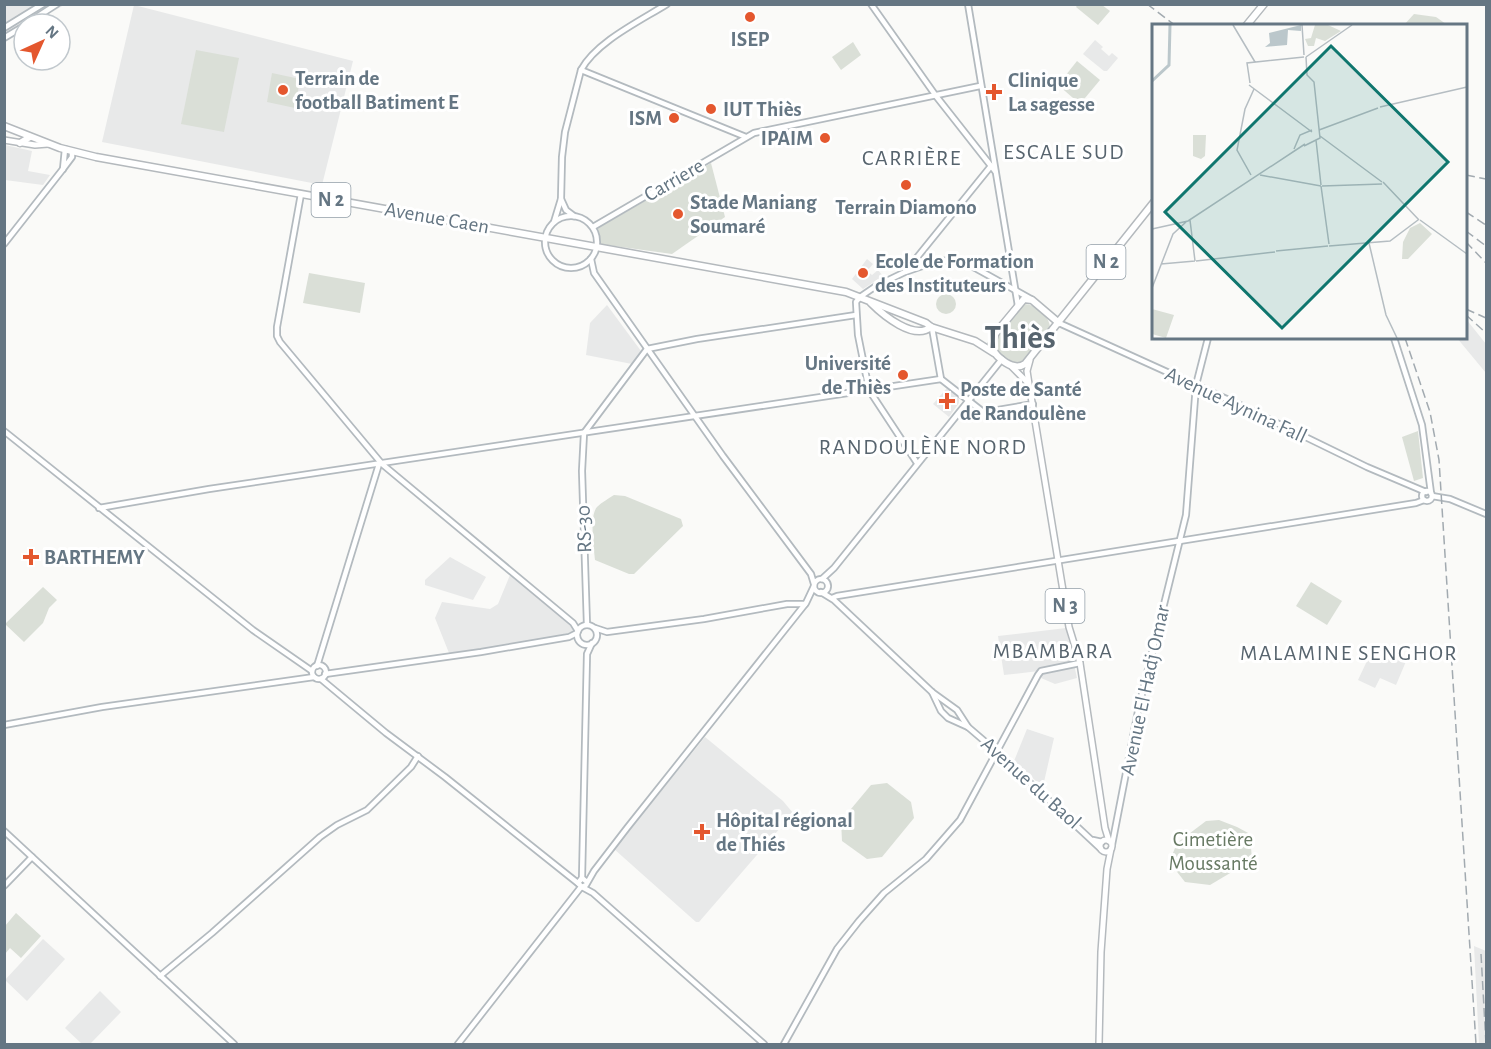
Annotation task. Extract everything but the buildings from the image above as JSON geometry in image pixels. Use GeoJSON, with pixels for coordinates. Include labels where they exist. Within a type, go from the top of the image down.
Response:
{"type":"FeatureCollection","features":[{"type":"Feature","properties":{"kind":"highway"},"geometry":{"type":"LineString","coordinates":[[1248,24],[1264,4]]}},
{"type":"Feature","properties":{"kind":"highway","name":"Avenue Caen"},"geometry":{"type":"LineString","coordinates":[[4,126],[72,151],[836,290],[926,322],[932,328],[975,341]]}},
{"type":"Feature","properties":{"kind":"highway"},"geometry":{"type":"LineString","coordinates":[[20,143],[31,137]]}},
{"type":"Feature","properties":{"kind":"highway","name":"N 2"},"geometry":{"type":"LineString","coordinates":[[1059,323],[1152,205]]}},
{"type":"Feature","properties":{"kind":"highway"},"geometry":{"type":"LineString","coordinates":[[1024,299],[1032,300],[1059,323],[1032,356],[1022,366],[1016,368],[994,353],[990,344],[995,334],[1024,299]]}},
{"type":"Feature","properties":{"kind":"highway","name":"Avenue Caen"},"geometry":{"type":"LineString","coordinates":[[871,303],[885,316],[904,328],[925,331],[932,328]]}},
{"type":"Feature","properties":{"kind":"highway"},"geometry":{"type":"LineString","coordinates":[[975,341],[985,341],[995,334]]}},
{"type":"Feature","properties":{"kind":"highway","name":"N 2"},"geometry":{"type":"LineString","coordinates":[[975,341],[994,353]]}},
{"type":"Feature","properties":{"kind":"main road"},"geometry":{"type":"LineString","coordinates":[[4,140],[35,145],[48,144]]}},
{"type":"Feature","properties":{"kind":"main road","name":"N 3"},"geometry":{"type":"LineString","coordinates":[[1032,356],[1027,371],[1029,384],[1069,627],[1080,663],[1105,828],[1110,843],[1100,960],[1099,1044]]}},
{"type":"Feature","properties":{"kind":"main road"},"geometry":{"type":"LineString","coordinates":[[1009,365],[1029,384]]}},
{"type":"Feature","properties":{"kind":"main road"},"geometry":{"type":"LineString","coordinates":[[1102,850],[1110,843]]}},
{"type":"Feature","properties":{"kind":"main road"},"geometry":{"type":"LineString","coordinates":[[1102,850],[1106,852],[1110,843]]}},
{"type":"Feature","properties":{"kind":"main road","name":"N 3"},"geometry":{"type":"LineString","coordinates":[[1102,850],[1107,869]]}},
{"type":"Feature","properties":{"kind":"street"},"geometry":{"type":"LineString","coordinates":[[4,28],[43,4]]}},
{"type":"Feature","properties":{"kind":"street"},"geometry":{"type":"LineString","coordinates":[[594,273],[580,267],[564,267],[554,261],[547,250],[546,237],[554,223],[561,199],[565,132],[581,70],[598,48],[667,4]]}},
{"type":"Feature","properties":{"kind":"street"},"geometry":{"type":"LineString","coordinates":[[871,4],[936,96],[986,161],[993,163]]}},
{"type":"Feature","properties":{"kind":"street"},"geometry":{"type":"LineString","coordinates":[[968,4],[1018,306]]}},
{"type":"Feature","properties":{"kind":"street"},"geometry":{"type":"LineString","coordinates":[[581,70],[746,137]]}},
{"type":"Feature","properties":{"kind":"street","name":"Carriere"},"geometry":{"type":"LineString","coordinates":[[593,227],[754,132],[980,86]]}},
{"type":"Feature","properties":{"kind":"street"},"geometry":{"type":"LineString","coordinates":[[63,169],[65,149]]}},
{"type":"Feature","properties":{"kind":"street"},"geometry":{"type":"LineString","coordinates":[[4,244],[72,157],[72,151]]}},
{"type":"Feature","properties":{"kind":"street"},"geometry":{"type":"LineString","coordinates":[[905,272],[993,163]]}},
{"type":"Feature","properties":{"kind":"street"},"geometry":{"type":"LineString","coordinates":[[301,194],[277,336],[381,464],[573,623],[587,654]]}},
{"type":"Feature","properties":{"kind":"street"},"geometry":{"type":"LineString","coordinates":[[561,199],[566,210],[585,220],[593,227],[597,236],[597,246],[591,259],[580,267]]}},
{"type":"Feature","properties":{"kind":"street"},"geometry":{"type":"LineString","coordinates":[[554,223],[561,218],[574,216]]}},
{"type":"Feature","properties":{"kind":"street"},"geometry":{"type":"LineString","coordinates":[[591,259],[594,273],[811,574],[814,585],[821,592],[833,598],[1409,503],[1426,495],[1430,482],[1422,425],[1394,339]]}},
{"type":"Feature","properties":{"kind":"street"},"geometry":{"type":"LineString","coordinates":[[917,463],[869,390],[858,335],[856,302],[876,286],[905,272],[934,262],[950,260],[969,265],[1032,300]]}},
{"type":"Feature","properties":{"kind":"street"},"geometry":{"type":"LineString","coordinates":[[584,433],[647,349],[697,339],[856,315]]}},
{"type":"Feature","properties":{"kind":"street","name":"Avenue Aynina Fall"},"geometry":{"type":"LineString","coordinates":[[1059,323],[1196,385],[1426,495],[1450,499],[1486,514]]}},
{"type":"Feature","properties":{"kind":"street"},"geometry":{"type":"LineString","coordinates":[[932,328],[941,379],[968,401],[987,412],[1033,404]]}},
{"type":"Feature","properties":{"kind":"street"},"geometry":{"type":"LineString","coordinates":[[1196,385],[1208,339]]}},
{"type":"Feature","properties":{"kind":"street"},"geometry":{"type":"LineString","coordinates":[[458,1044],[583,882],[806,603],[814,585],[834,568],[1002,358]]}},
{"type":"Feature","properties":{"kind":"street"},"geometry":{"type":"LineString","coordinates":[[99,508],[209,489],[941,379]]}},
{"type":"Feature","properties":{"kind":"street","name":"Avenue El Hadj Omar"},"geometry":{"type":"LineString","coordinates":[[1110,843],[1138,706],[1186,515],[1196,385]]}},
{"type":"Feature","properties":{"kind":"street"},"geometry":{"type":"LineString","coordinates":[[4,431],[253,630],[299,663],[319,672],[335,673],[569,637],[585,625]]}},
{"type":"Feature","properties":{"kind":"street","name":"RS-30"},"geometry":{"type":"LineString","coordinates":[[584,433],[582,471],[585,625]]}},
{"type":"Feature","properties":{"kind":"street"},"geometry":{"type":"LineString","coordinates":[[381,464],[321,654],[319,672],[330,687],[386,733],[570,877],[583,882],[764,1044]]}},
{"type":"Feature","properties":{"kind":"street"},"geometry":{"type":"LineString","coordinates":[[573,623],[607,632],[806,603],[828,586],[834,568]]}},
{"type":"Feature","properties":{"kind":"street"},"geometry":{"type":"LineString","coordinates":[[811,574],[828,586],[833,598]]}},
{"type":"Feature","properties":{"kind":"street","name":"Avenue du Baol"},"geometry":{"type":"LineString","coordinates":[[833,598],[932,692],[957,710],[968,727]]}},
{"type":"Feature","properties":{"kind":"street"},"geometry":{"type":"LineString","coordinates":[[583,882],[587,654],[597,634],[595,628]]}},
{"type":"Feature","properties":{"kind":"street"},"geometry":{"type":"LineString","coordinates":[[569,637],[581,642],[594,641],[607,632]]}},
{"type":"Feature","properties":{"kind":"street"},"geometry":{"type":"LineString","coordinates":[[784,1044],[837,949],[879,898],[926,859],[960,820],[1028,691],[1041,671],[1080,663]]}},
{"type":"Feature","properties":{"kind":"street"},"geometry":{"type":"LineString","coordinates":[[4,725],[102,707],[304,677],[319,672]]}},
{"type":"Feature","properties":{"kind":"street","name":"Avenue du Baol"},"geometry":{"type":"LineString","coordinates":[[932,692],[941,711],[948,718],[968,727],[1102,850]]}},
{"type":"Feature","properties":{"kind":"street"},"geometry":{"type":"LineString","coordinates":[[160,976],[320,837],[336,825],[367,810],[411,767],[418,756]]}},
{"type":"Feature","properties":{"kind":"street"},"geometry":{"type":"LineString","coordinates":[[4,831],[234,1044]]}},
{"type":"Feature","properties":{"kind":"street"},"geometry":{"type":"LineString","coordinates":[[1093,840],[1110,843]]}},
{"type":"Feature","properties":{"kind":"street"},"geometry":{"type":"LineString","coordinates":[[4,886],[32,857]]}},
{"type":"Feature","properties":{"kind":"shaded area"},"geometry":{"type":"Polygon","coordinates":[[[5,5],[64,5],[52,12],[12,12],[12,37],[5,41],[5,5]]]}},
{"type":"Feature","properties":{"kind":"shaded area"},"geometry":{"type":"Polygon","coordinates":[[[134,5],[353,61],[322,185],[102,142],[134,5]]]}},
{"type":"Feature","properties":{"kind":"shaded area"},"geometry":{"type":"Polygon","coordinates":[[[1095,40],[1109,56],[1112,53],[1118,58],[1107,71],[1083,54],[1095,40]]]}},
{"type":"Feature","properties":{"kind":"shaded area"},"geometry":{"type":"Polygon","coordinates":[[[5,145],[32,151],[28,171],[50,175],[43,185],[5,180],[5,145]]]}},
{"type":"Feature","properties":{"kind":"shaded area","name":"Ecole de Formation des Instituteurs"},"geometry":{"type":"Polygon","coordinates":[[[867,259],[873,264],[867,271],[872,275],[878,270],[883,276],[863,289],[852,279],[867,259]]]}},
{"type":"Feature","properties":{"kind":"shaded area"},"geometry":{"type":"Polygon","coordinates":[[[607,305],[641,351],[632,364],[586,355],[590,323],[607,305]]]}},
{"type":"Feature","properties":{"kind":"shaded area"},"geometry":{"type":"Polygon","coordinates":[[[1467,320],[1486,344],[1486,373],[1458,339],[1467,339],[1467,320]]]}},
{"type":"Feature","properties":{"kind":"shaded area","name":"Poste de Santé de Randoulène"},"geometry":{"type":"Polygon","coordinates":[[[947,388],[959,398],[959,403],[949,417],[933,404],[947,388]]]}},
{"type":"Feature","properties":{"kind":"shaded area"},"geometry":{"type":"Polygon","coordinates":[[[450,557],[486,577],[473,600],[425,585],[425,580],[450,557]]]}},
{"type":"Feature","properties":{"kind":"shaded area"},"geometry":{"type":"Polygon","coordinates":[[[510,575],[576,631],[522,644],[449,653],[435,618],[442,602],[490,609],[498,604],[510,575]]]}},
{"type":"Feature","properties":{"kind":"shaded area"},"geometry":{"type":"Polygon","coordinates":[[[1066,628],[1077,678],[1055,684],[1041,678],[1039,671],[1004,675],[998,636],[1066,628]]]}},
{"type":"Feature","properties":{"kind":"shaded area"},"geometry":{"type":"Polygon","coordinates":[[[1375,644],[1407,659],[1396,685],[1380,678],[1375,688],[1358,680],[1375,644]]]}},
{"type":"Feature","properties":{"kind":"shaded area"},"geometry":{"type":"Polygon","coordinates":[[[1027,729],[1054,738],[1044,782],[1037,782],[1014,761],[1027,729]]]}},
{"type":"Feature","properties":{"kind":"shaded area","name":"Hôpital régional de Thiés"},"geometry":{"type":"Polygon","coordinates":[[[705,737],[783,801],[793,813],[699,922],[696,922],[614,849],[705,737]]]}},
{"type":"Feature","properties":{"kind":"shaded area"},"geometry":{"type":"Polygon","coordinates":[[[43,939],[65,959],[27,1001],[5,980],[43,939]]]}},
{"type":"Feature","properties":{"kind":"shaded area"},"geometry":{"type":"Polygon","coordinates":[[[1474,946],[1486,951],[1486,1044],[1479,1044],[1474,946]]]}},
{"type":"Feature","properties":{"kind":"shaded area"},"geometry":{"type":"Polygon","coordinates":[[[100,991],[121,1012],[90,1044],[82,1044],[65,1028],[100,991]]]}},
{"type":"Feature","properties":{"kind":"green space"},"geometry":{"type":"Polygon","coordinates":[[[1078,4],[1102,5],[1110,11],[1098,25],[1076,7],[1078,4]]]}},
{"type":"Feature","properties":{"kind":"green space"},"geometry":{"type":"Polygon","coordinates":[[[1414,14],[1436,17],[1446,24],[1405,24],[1414,14]]]}},
{"type":"Feature","properties":{"kind":"green space"},"geometry":{"type":"Polygon","coordinates":[[[853,42],[861,55],[841,70],[832,57],[853,42]]]}},
{"type":"Feature","properties":{"kind":"green space"},"geometry":{"type":"Polygon","coordinates":[[[196,50],[239,58],[224,132],[181,124],[196,50]]]}},
{"type":"Feature","properties":{"kind":"green space"},"geometry":{"type":"Polygon","coordinates":[[[1077,61],[1100,80],[1080,104],[1058,85],[1077,61]]]}},
{"type":"Feature","properties":{"kind":"green space","name":"Terrain de football Batiment E"},"geometry":{"type":"Polygon","coordinates":[[[272,73],[300,79],[295,108],[267,102],[272,73]]]}},
{"type":"Feature","properties":{"kind":"green space"},"geometry":{"type":"Polygon","coordinates":[[[711,163],[725,217],[672,254],[600,244],[598,228],[711,163]]]}},
{"type":"Feature","properties":{"kind":"green space"},"geometry":{"type":"Polygon","coordinates":[[[309,273],[365,283],[360,313],[303,303],[309,273]]]}},
{"type":"Feature","properties":{"kind":"green space"},"geometry":{"type":"Polygon","coordinates":[[[946,294],[953,297],[956,304],[953,311],[946,314],[939,311],[936,304],[939,297],[946,294]]]}},
{"type":"Feature","properties":{"kind":"green space"},"geometry":{"type":"Polygon","coordinates":[[[1024,304],[1033,306],[1042,312],[1050,328],[1020,364],[1002,355],[995,343],[1024,304]]]}},
{"type":"Feature","properties":{"kind":"green space"},"geometry":{"type":"Polygon","coordinates":[[[1418,431],[1423,478],[1414,481],[1402,437],[1418,431]]]}},
{"type":"Feature","properties":{"kind":"green space"},"geometry":{"type":"Polygon","coordinates":[[[614,495],[625,496],[681,519],[683,526],[634,574],[595,560],[593,517],[597,507],[614,495]]]}},
{"type":"Feature","properties":{"kind":"green space"},"geometry":{"type":"Polygon","coordinates":[[[1311,582],[1342,601],[1327,625],[1296,606],[1311,582]]]}},
{"type":"Feature","properties":{"kind":"green space"},"geometry":{"type":"Polygon","coordinates":[[[43,587],[57,600],[49,608],[43,623],[24,642],[5,624],[43,587]]]}},
{"type":"Feature","properties":{"kind":"green space"},"geometry":{"type":"Polygon","coordinates":[[[887,783],[911,802],[914,818],[882,857],[867,859],[842,841],[841,821],[871,785],[887,783]]]}},
{"type":"Feature","properties":{"kind":"green space","name":"Cimetière Moussanté"},"geometry":{"type":"Polygon","coordinates":[[[1219,820],[1250,834],[1252,860],[1210,885],[1185,882],[1174,868],[1171,858],[1177,843],[1206,821],[1219,820]]]}},
{"type":"Feature","properties":{"kind":"green space"},"geometry":{"type":"Polygon","coordinates":[[[16,913],[41,936],[21,958],[10,948],[5,954],[5,926],[16,913]]]}},
{"type":"Feature","properties":{"kind":"railway"},"geometry":{"type":"LineString","coordinates":[[1147,4],[1173,24]]}},
{"type":"Feature","properties":{"kind":"railway"},"geometry":{"type":"LineString","coordinates":[[1467,175],[1486,179]]}},
{"type":"Feature","properties":{"kind":"railway"},"geometry":{"type":"LineString","coordinates":[[1467,213],[1486,225]]}},
{"type":"Feature","properties":{"kind":"railway"},"geometry":{"type":"LineString","coordinates":[[1467,232],[1486,246]]}},
{"type":"Feature","properties":{"kind":"railway"},"geometry":{"type":"LineString","coordinates":[[1467,243],[1486,263]]}},
{"type":"Feature","properties":{"kind":"railway"},"geometry":{"type":"LineString","coordinates":[[1467,309],[1486,318]]}},
{"type":"Feature","properties":{"kind":"railway"},"geometry":{"type":"LineString","coordinates":[[1467,316],[1486,333]]}},
{"type":"Feature","properties":{"kind":"railway"},"geometry":{"type":"LineString","coordinates":[[1405,339],[1430,412],[1439,460],[1476,1044]]}},
{"type":"Feature","properties":{"kind":"railway"},"geometry":{"type":"LineString","coordinates":[[1481,954],[1486,1044]]}},
{"type":"Feature","properties":{"kind":"place","name":"ISEP"},"geometry":{"type":"Point","coordinates":[750,17]}},
{"type":"Feature","properties":{"kind":"place","name":"Terrain de football Batiment E"},"geometry":{"type":"Point","coordinates":[283,90]}},
{"type":"Feature","properties":{"kind":"place","name":"Clinique La sagesse"},"geometry":{"type":"Point","coordinates":[994,92]}},
{"type":"Feature","properties":{"kind":"place","name":"IUT Thiès"},"geometry":{"type":"Point","coordinates":[711,109]}},
{"type":"Feature","properties":{"kind":"place","name":"ISM"},"geometry":{"type":"Point","coordinates":[674,118]}},
{"type":"Feature","properties":{"kind":"place","name":"IPAIM"},"geometry":{"type":"Point","coordinates":[825,138]}},
{"type":"Feature","properties":{"kind":"place","name":"Terrain Diamono"},"geometry":{"type":"Point","coordinates":[906,185]}},
{"type":"Feature","properties":{"kind":"place","name":"Stade Maniang Soumaré"},"geometry":{"type":"Point","coordinates":[678,214]}},
{"type":"Feature","properties":{"kind":"place","name":"Ecole de Formation des Instituteurs"},"geometry":{"type":"Point","coordinates":[863,273]}},
{"type":"Feature","properties":{"kind":"place","name":"Université de Thiès"},"geometry":{"type":"Point","coordinates":[903,375]}},
{"type":"Feature","properties":{"kind":"place","name":"Poste de Santé de Randoulène"},"geometry":{"type":"Point","coordinates":[947,401]}},
{"type":"Feature","properties":{"kind":"place","name":"BARTHEMY"},"geometry":{"type":"Point","coordinates":[31,557]}},
{"type":"Feature","properties":{"kind":"place","name":"Hôpital régional de Thiés"},"geometry":{"type":"Point","coordinates":[702,832]}},
{"type":"Feature","properties":{"kind":"district","name":"ESCALE SUD"},"geometry":{"type":"Point","coordinates":[1064,152]}},
{"type":"Feature","properties":{"kind":"district","name":"CARRIÈRE"},"geometry":{"type":"Point","coordinates":[912,158]}},
{"type":"Feature","properties":{"kind":"district","name":"Thiès"},"geometry":{"type":"Point","coordinates":[1020,338]}},
{"type":"Feature","properties":{"kind":"district","name":"RANDOULÈNE NORD"},"geometry":{"type":"Point","coordinates":[923,447]}},
{"type":"Feature","properties":{"kind":"district","name":"MBAMBARA"},"geometry":{"type":"Point","coordinates":[1053,651]}},
{"type":"Feature","properties":{"kind":"district","name":"MALAMINE SENGHOR"},"geometry":{"type":"Point","coordinates":[1349,653]}}]}
